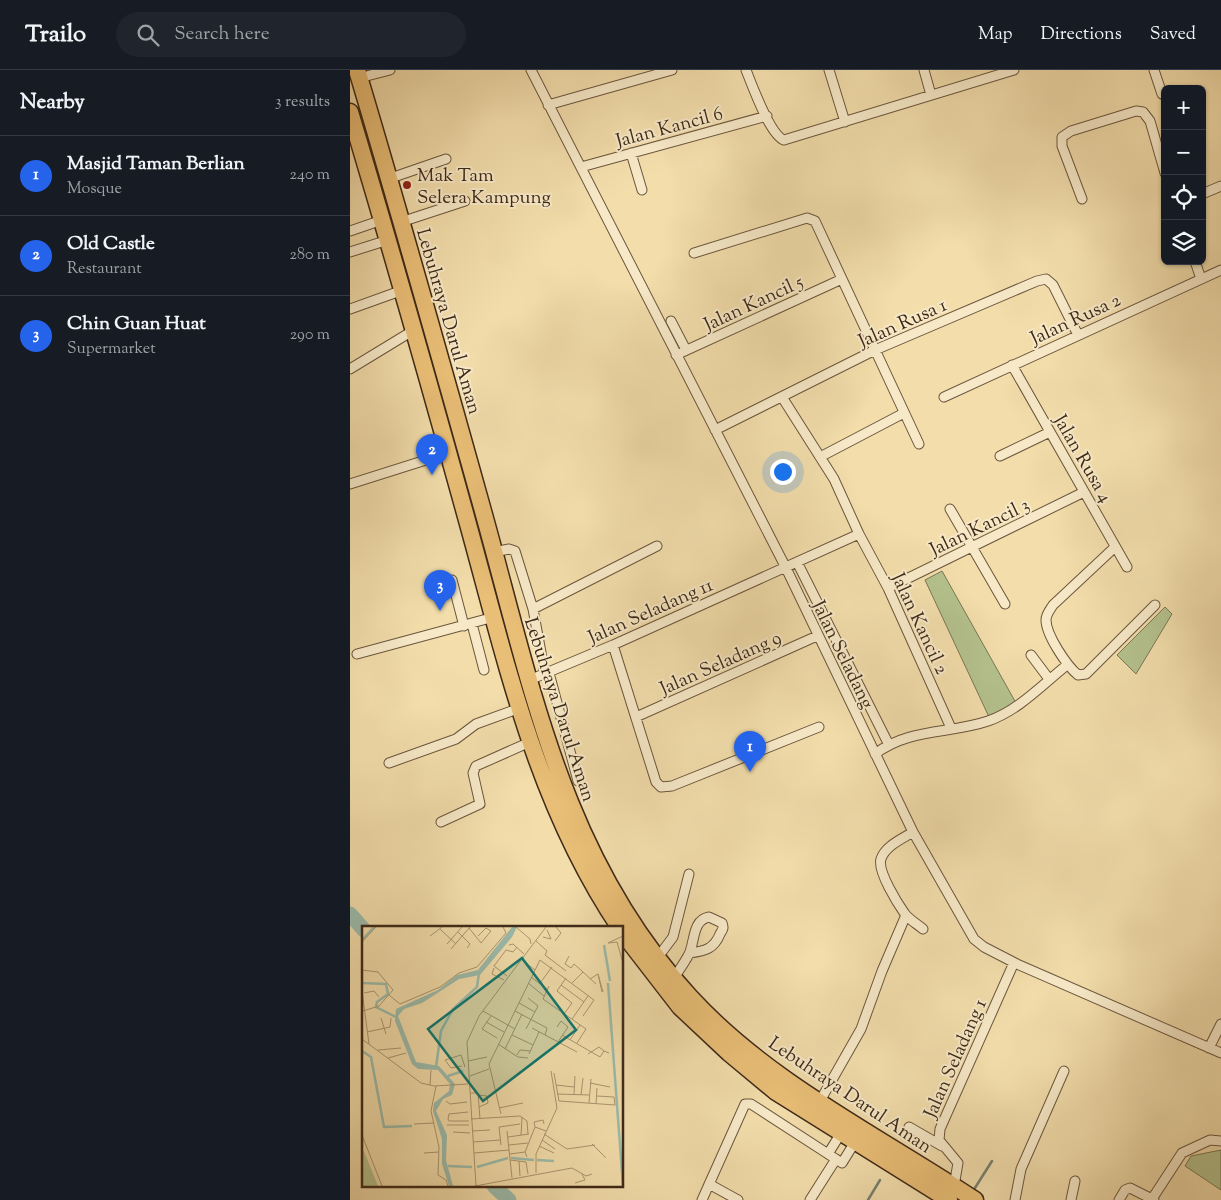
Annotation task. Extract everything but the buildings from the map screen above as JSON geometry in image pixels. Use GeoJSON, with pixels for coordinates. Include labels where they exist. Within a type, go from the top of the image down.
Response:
{"type":"FeatureCollection","features":[{"type":"Feature","properties":{"kind":"highway","name":"Lebuhraya Darul Aman"},"geometry":{"type":"LineString","coordinates":[[358,74],[494,552],[527,681],[562,784],[591,852],[620,903],[658,957],[674,978],[706,1013],[753,1053],[944,1195]]}},
{"type":"Feature","properties":{"kind":"highway","name":"Lebuhraya Darul Aman"},"geometry":{"type":"LineString","coordinates":[[350,112],[403,290],[530,742],[562,825],[578,858],[619,926]]}},
{"type":"Feature","properties":{"kind":"highway","name":"Lebuhraya Darul Aman"},"geometry":{"type":"LineString","coordinates":[[624,935],[664,988],[695,1024],[776,1092],[944,1195],[975,1200]]}},
{"type":"Feature","properties":{"kind":"street"},"geometry":{"type":"LineString","coordinates":[[358,74],[390,70]]}},
{"type":"Feature","properties":{"kind":"street","name":"Jalan Seladang"},"geometry":{"type":"LineString","coordinates":[[531,70],[786,568],[817,636],[913,832],[970,933],[978,943],[1017,964],[1221,1053]]}},
{"type":"Feature","properties":{"kind":"street"},"geometry":{"type":"LineString","coordinates":[[548,105],[647,73],[672,70]]}},
{"type":"Feature","properties":{"kind":"street"},"geometry":{"type":"LineString","coordinates":[[746,70],[767,116],[780,138],[784,140],[1014,70]]}},
{"type":"Feature","properties":{"kind":"street"},"geometry":{"type":"LineString","coordinates":[[828,70],[845,122]]}},
{"type":"Feature","properties":{"kind":"street"},"geometry":{"type":"LineString","coordinates":[[924,70],[931,95]]}},
{"type":"Feature","properties":{"kind":"street"},"geometry":{"type":"LineString","coordinates":[[1154,70],[1161,91]]}},
{"type":"Feature","properties":{"kind":"street"},"geometry":{"type":"LineString","coordinates":[[1082,199],[1062,146],[1062,137],[1070,131],[1136,111],[1143,112],[1150,121],[1161,159]]}},
{"type":"Feature","properties":{"kind":"street","name":"Jalan Kancil 6"},"geometry":{"type":"LineString","coordinates":[[581,167],[767,116]]}},
{"type":"Feature","properties":{"kind":"street"},"geometry":{"type":"LineString","coordinates":[[632,153],[642,190]]}},
{"type":"Feature","properties":{"kind":"street"},"geometry":{"type":"LineString","coordinates":[[388,179],[446,159]]}},
{"type":"Feature","properties":{"kind":"street"},"geometry":{"type":"LineString","coordinates":[[1206,192],[1221,186]]}},
{"type":"Feature","properties":{"kind":"street"},"geometry":{"type":"LineString","coordinates":[[401,222],[465,201]]}},
{"type":"Feature","properties":{"kind":"street"},"geometry":{"type":"LineString","coordinates":[[694,254],[811,219],[818,225],[918,444]]}},
{"type":"Feature","properties":{"kind":"street"},"geometry":{"type":"LineString","coordinates":[[350,231],[382,220]]}},
{"type":"Feature","properties":{"kind":"street"},"geometry":{"type":"LineString","coordinates":[[350,252],[388,240]]}},
{"type":"Feature","properties":{"kind":"street"},"geometry":{"type":"LineString","coordinates":[[1196,265],[1201,279]]}},
{"type":"Feature","properties":{"kind":"street","name":"Jalan Rusa 2"},"geometry":{"type":"LineString","coordinates":[[944,397],[1221,270]]}},
{"type":"Feature","properties":{"kind":"street","name":"Jalan Kancil 5"},"geometry":{"type":"LineString","coordinates":[[676,355],[842,279]]}},
{"type":"Feature","properties":{"kind":"street","name":"Jalan Rusa 1"},"geometry":{"type":"LineString","coordinates":[[715,430],[874,350],[1046,279],[1053,285],[1078,335]]}},
{"type":"Feature","properties":{"kind":"street"},"geometry":{"type":"LineString","coordinates":[[350,309],[403,290]]}},
{"type":"Feature","properties":{"kind":"street"},"geometry":{"type":"LineString","coordinates":[[671,321],[686,350]]}},
{"type":"Feature","properties":{"kind":"street"},"geometry":{"type":"LineString","coordinates":[[350,369],[414,330]]}},
{"type":"Feature","properties":{"kind":"street","name":"Jalan Rusa 4"},"geometry":{"type":"LineString","coordinates":[[1012,365],[1127,567]]}},
{"type":"Feature","properties":{"kind":"street","name":"Jalan Kancil 2"},"geometry":{"type":"LineString","coordinates":[[782,397],[844,498],[859,534],[888,588],[951,728]]}},
{"type":"Feature","properties":{"kind":"street"},"geometry":{"type":"LineString","coordinates":[[820,457],[904,413]]}},
{"type":"Feature","properties":{"kind":"street"},"geometry":{"type":"LineString","coordinates":[[1000,456],[1050,432]]}},
{"type":"Feature","properties":{"kind":"street"},"geometry":{"type":"LineString","coordinates":[[350,484],[448,453]]}},
{"type":"Feature","properties":{"kind":"street","name":"Jalan Kancil 3"},"geometry":{"type":"LineString","coordinates":[[888,588],[1084,492]]}},
{"type":"Feature","properties":{"kind":"street"},"geometry":{"type":"LineString","coordinates":[[950,509],[1005,604]]}},
{"type":"Feature","properties":{"kind":"street"},"geometry":{"type":"LineString","coordinates":[[786,568],[859,534]]}},
{"type":"Feature","properties":{"kind":"street"},"geometry":{"type":"LineString","coordinates":[[533,609],[657,546]]}},
{"type":"Feature","properties":{"kind":"street"},"geometry":{"type":"LineString","coordinates":[[1115,547],[1053,605],[1048,613],[1048,627],[1066,665],[1078,675],[1086,674],[1154,606]]}},
{"type":"Feature","properties":{"kind":"street"},"geometry":{"type":"LineString","coordinates":[[494,552],[515,550],[533,609],[547,674],[578,781]]}},
{"type":"Feature","properties":{"kind":"street"},"geometry":{"type":"LineString","coordinates":[[797,562],[888,743]]}},
{"type":"Feature","properties":{"kind":"street","name":"Jalan Seladang 11"},"geometry":{"type":"LineString","coordinates":[[527,681],[547,674],[786,568]]}},
{"type":"Feature","properties":{"kind":"street"},"geometry":{"type":"LineString","coordinates":[[452,580],[484,670]]}},
{"type":"Feature","properties":{"kind":"street"},"geometry":{"type":"LineString","coordinates":[[357,654],[494,617]]}},
{"type":"Feature","properties":{"kind":"street","name":"Jalan Seladang 9"},"geometry":{"type":"LineString","coordinates":[[636,717],[817,636]]}},
{"type":"Feature","properties":{"kind":"street"},"geometry":{"type":"LineString","coordinates":[[613,645],[656,782],[666,788],[819,727]]}},
{"type":"Feature","properties":{"kind":"street"},"geometry":{"type":"LineString","coordinates":[[1031,655],[1049,679]]}},
{"type":"Feature","properties":{"kind":"street"},"geometry":{"type":"LineString","coordinates":[[875,754],[888,743],[904,737],[980,723],[997,717],[1020,703],[1066,665]]}},
{"type":"Feature","properties":{"kind":"street"},"geometry":{"type":"LineString","coordinates":[[389,763],[456,739],[476,724],[520,708]]}},
{"type":"Feature","properties":{"kind":"street"},"geometry":{"type":"LineString","coordinates":[[441,822],[480,804],[473,774],[476,766],[530,742]]}},
{"type":"Feature","properties":{"kind":"street"},"geometry":{"type":"LineString","coordinates":[[913,832],[890,847],[880,860],[884,878],[906,915],[923,929]]}},
{"type":"Feature","properties":{"kind":"street"},"geometry":{"type":"LineString","coordinates":[[658,957],[673,937],[689,874]]}},
{"type":"Feature","properties":{"kind":"street"},"geometry":{"type":"LineString","coordinates":[[820,1101],[861,1029],[882,970],[906,915]]}},
{"type":"Feature","properties":{"kind":"street"},"geometry":{"type":"LineString","coordinates":[[674,978],[690,953]]}},
{"type":"Feature","properties":{"kind":"street","name":"Jalan Seladang 1"},"geometry":{"type":"LineString","coordinates":[[944,1195],[958,1163],[942,1146],[939,1140],[940,1129],[1012,967]]}},
{"type":"Feature","properties":{"kind":"street"},"geometry":{"type":"LineString","coordinates":[[1209,1048],[1221,1024]]}},
{"type":"Feature","properties":{"kind":"street"},"geometry":{"type":"LineString","coordinates":[[1015,1200],[1021,1169],[1064,1071]]}},
{"type":"Feature","properties":{"kind":"street"},"geometry":{"type":"LineString","coordinates":[[702,1200],[743,1107],[748,1104],[835,1158]]}},
{"type":"Feature","properties":{"kind":"street"},"geometry":{"type":"LineString","coordinates":[[909,1127],[942,1146]]}},
{"type":"Feature","properties":{"kind":"street"},"geometry":{"type":"LineString","coordinates":[[810,1200],[835,1158],[841,1133]]}},
{"type":"Feature","properties":{"kind":"street"},"geometry":{"type":"LineString","coordinates":[[1119,1200],[1125,1190],[1130,1188],[1153,1199],[1182,1152],[1210,1140],[1221,1141]]}},
{"type":"Feature","properties":{"kind":"street"},"geometry":{"type":"LineString","coordinates":[[835,1158],[855,1142]]}},
{"type":"Feature","properties":{"kind":"street"},"geometry":{"type":"LineString","coordinates":[[1072,1200],[1075,1181]]}},
{"type":"Feature","properties":{"kind":"street"},"geometry":{"type":"LineString","coordinates":[[709,1184],[738,1200]]}},
{"type":"Feature","properties":{"kind":"green space"},"geometry":{"type":"Polygon","coordinates":[[[942,571],[1016,703],[989,717],[925,580],[942,571]]]}},
{"type":"Feature","properties":{"kind":"green space"},"geometry":{"type":"Polygon","coordinates":[[[1165,607],[1172,614],[1136,674],[1117,655],[1165,607]]]}},
{"type":"Feature","properties":{"kind":"green space"},"geometry":{"type":"Polygon","coordinates":[[[1221,1150],[1221,1190],[1185,1166],[1191,1156],[1221,1150]]]}},
{"type":"Feature","properties":{"kind":"waterway"},"geometry":{"type":"LineString","coordinates":[[350,914],[362,928]]}},
{"type":"Feature","properties":{"kind":"waterway"},"geometry":{"type":"LineString","coordinates":[[973,1191],[992,1161]]}},
{"type":"Feature","properties":{"kind":"waterway"},"geometry":{"type":"LineString","coordinates":[[868,1200],[880,1180]]}},
{"type":"Feature","properties":{"kind":"waterway"},"geometry":{"type":"LineString","coordinates":[[496,1188],[509,1200]]}},
{"type":"Feature","properties":{"kind":"place","name":"Mak Tam Selera Kampung"},"geometry":{"type":"Point","coordinates":[407,185]}},
{"type":"Feature","properties":{"kind":"place","name":"Old Castle"},"geometry":{"type":"Point","coordinates":[432,475]}},
{"type":"Feature","properties":{"kind":"place","name":"Chin Guan Huat"},"geometry":{"type":"Point","coordinates":[440,611]}},
{"type":"Feature","properties":{"kind":"place","name":"Masjid Taman Berlian"},"geometry":{"type":"Point","coordinates":[750,772]}}]}
